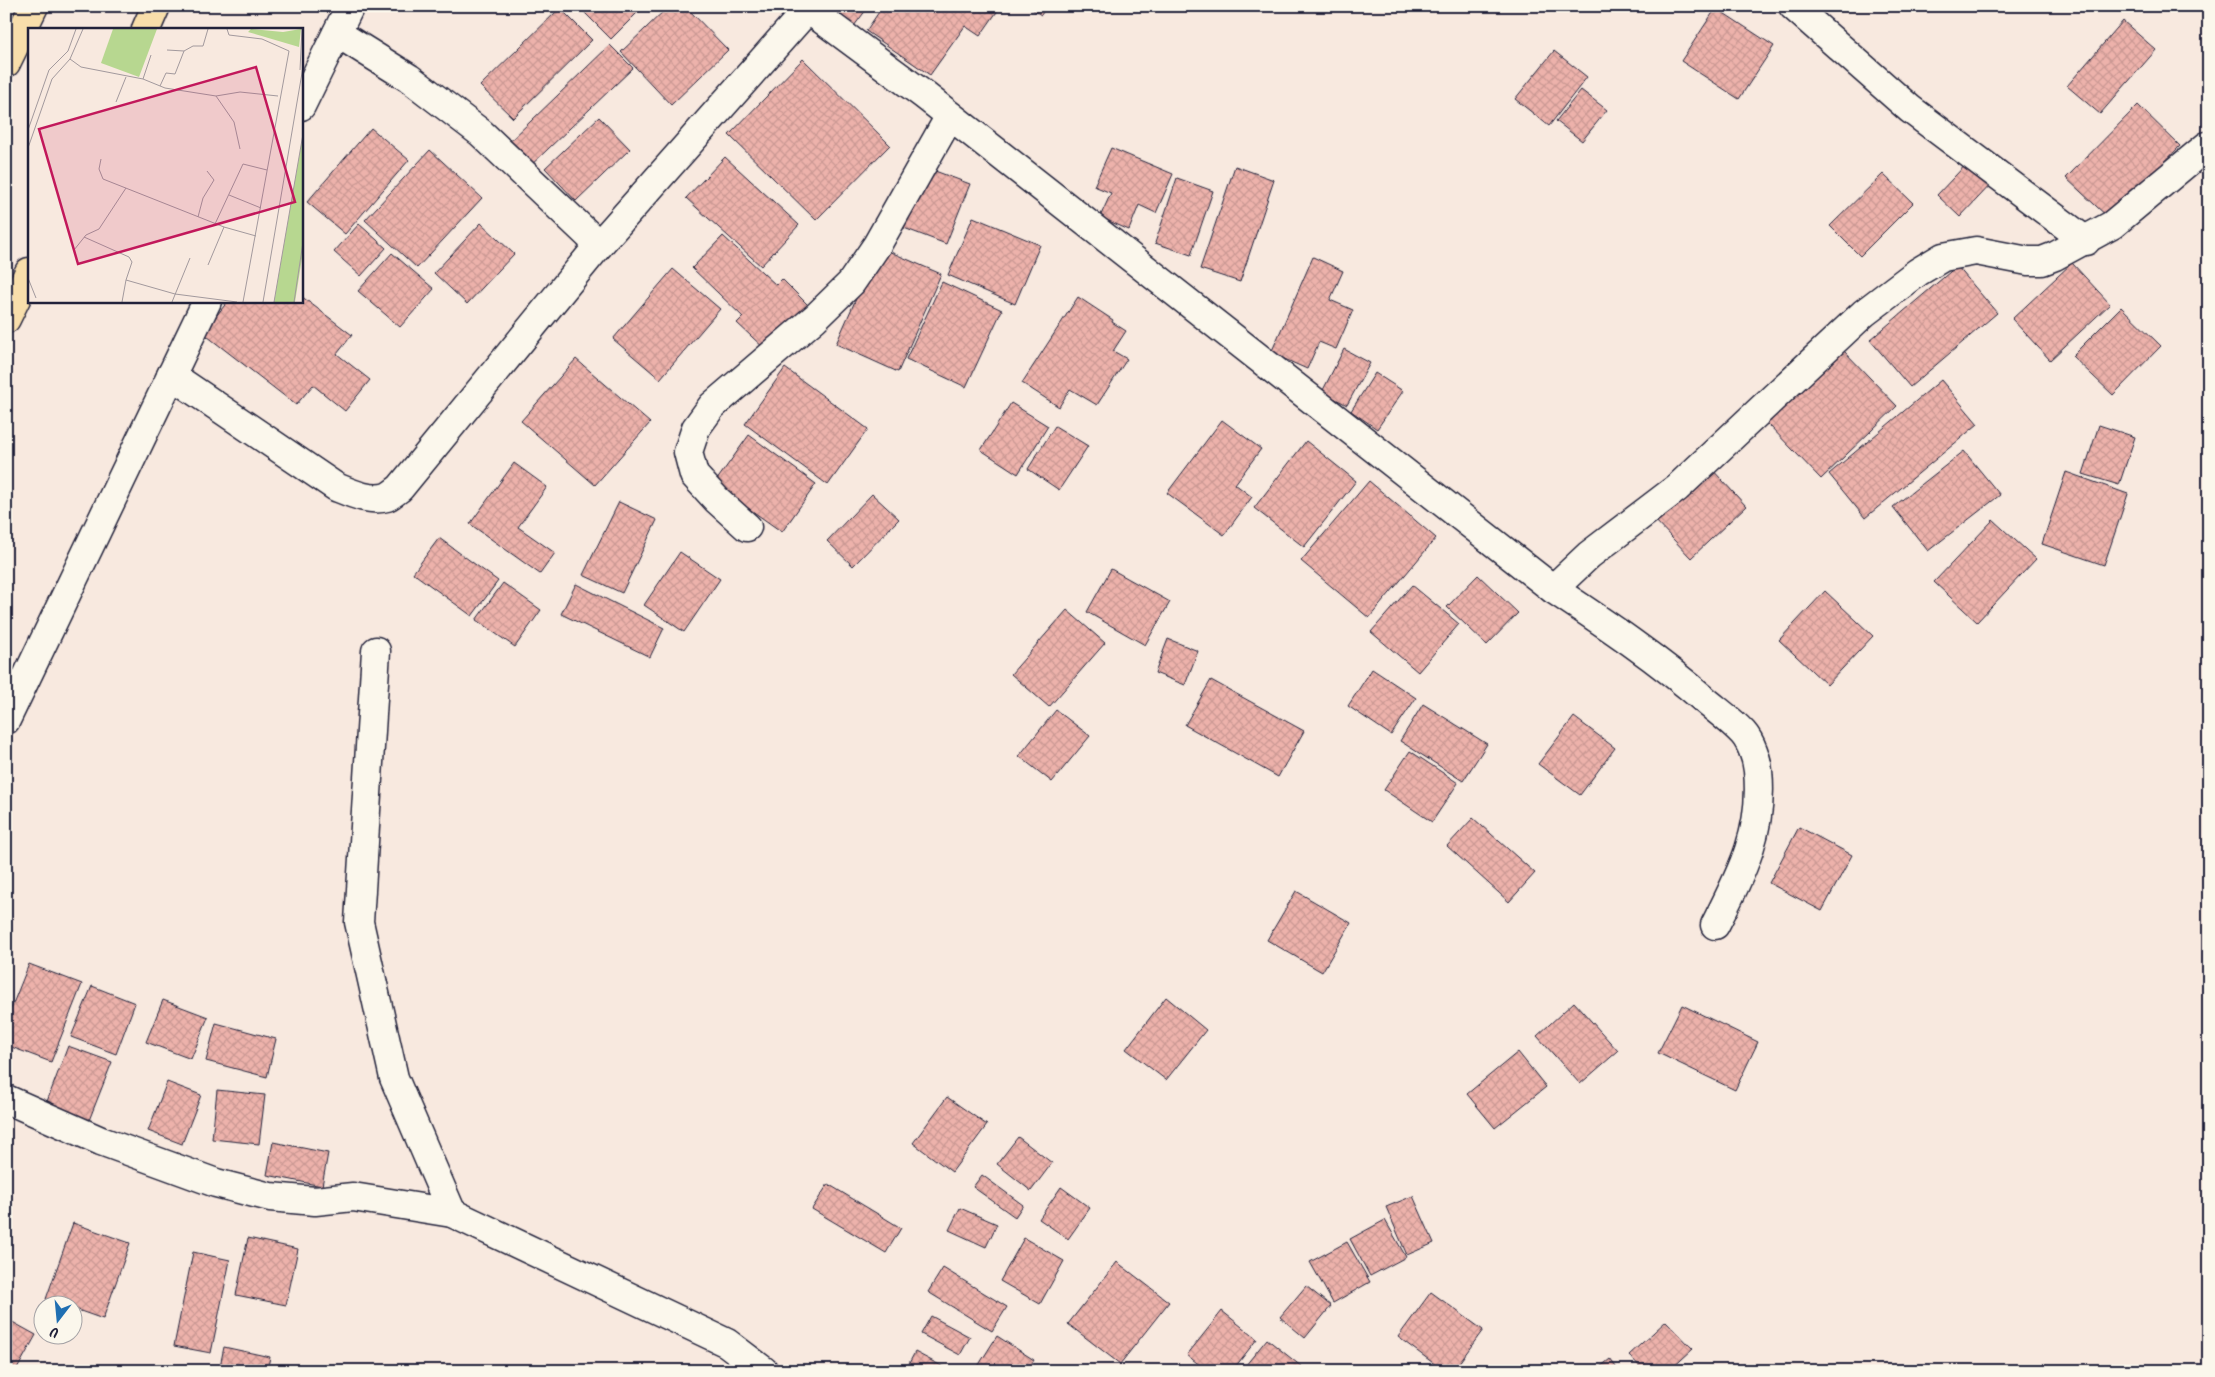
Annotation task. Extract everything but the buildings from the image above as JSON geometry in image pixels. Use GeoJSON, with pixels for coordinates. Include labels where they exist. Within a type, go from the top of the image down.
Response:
{"type":"FeatureCollection","features":[{"type":"Feature","properties":{"kind":"highway"},"geometry":{"type":"LineString","coordinates":[[6,63],[34,6]]}},
{"type":"Feature","properties":{"kind":"highway"},"geometry":{"type":"LineString","coordinates":[[146,28],[156,6]]}},
{"type":"Feature","properties":{"kind":"highway"},"geometry":{"type":"LineString","coordinates":[[6,319],[28,274]]}},
{"type":"Feature","properties":{"kind":"street"},"geometry":{"type":"LineString","coordinates":[[302,104],[350,6]]}},
{"type":"Feature","properties":{"kind":"street"},"geometry":{"type":"LineString","coordinates":[[1793,6],[1910,109],[2086,241]]}},
{"type":"Feature","properties":{"kind":"street"},"geometry":{"type":"LineString","coordinates":[[171,375],[336,487],[354,495],[373,498],[387,497],[400,488],[599,245],[806,8],[950,116],[1553,589],[1624,635],[1686,683],[1743,734],[1753,753],[1758,770],[1755,836],[1745,866],[1716,925]]}},
{"type":"Feature","properties":{"kind":"street"},"geometry":{"type":"LineString","coordinates":[[337,33],[409,78],[481,133],[599,245]]}},
{"type":"Feature","properties":{"kind":"street"},"geometry":{"type":"LineString","coordinates":[[747,527],[716,500],[694,475],[688,452],[696,428],[712,406],[814,318],[851,283],[877,245],[950,116]]}},
{"type":"Feature","properties":{"kind":"street"},"geometry":{"type":"LineString","coordinates":[[1553,589],[1589,555],[1677,488],[1864,313],[1918,272],[1943,257],[1976,251],[2028,261],[2042,261],[2086,241],[2112,225],[2207,146]]}},
{"type":"Feature","properties":{"kind":"street"},"geometry":{"type":"LineString","coordinates":[[6,720],[207,302]]}},
{"type":"Feature","properties":{"kind":"street"},"geometry":{"type":"LineString","coordinates":[[376,651],[358,922],[394,1078],[452,1214]]}},
{"type":"Feature","properties":{"kind":"street"},"geometry":{"type":"LineString","coordinates":[[6,1098],[101,1141],[216,1183],[270,1197],[315,1201],[353,1197],[452,1214],[727,1343],[764,1371]]}}]}
